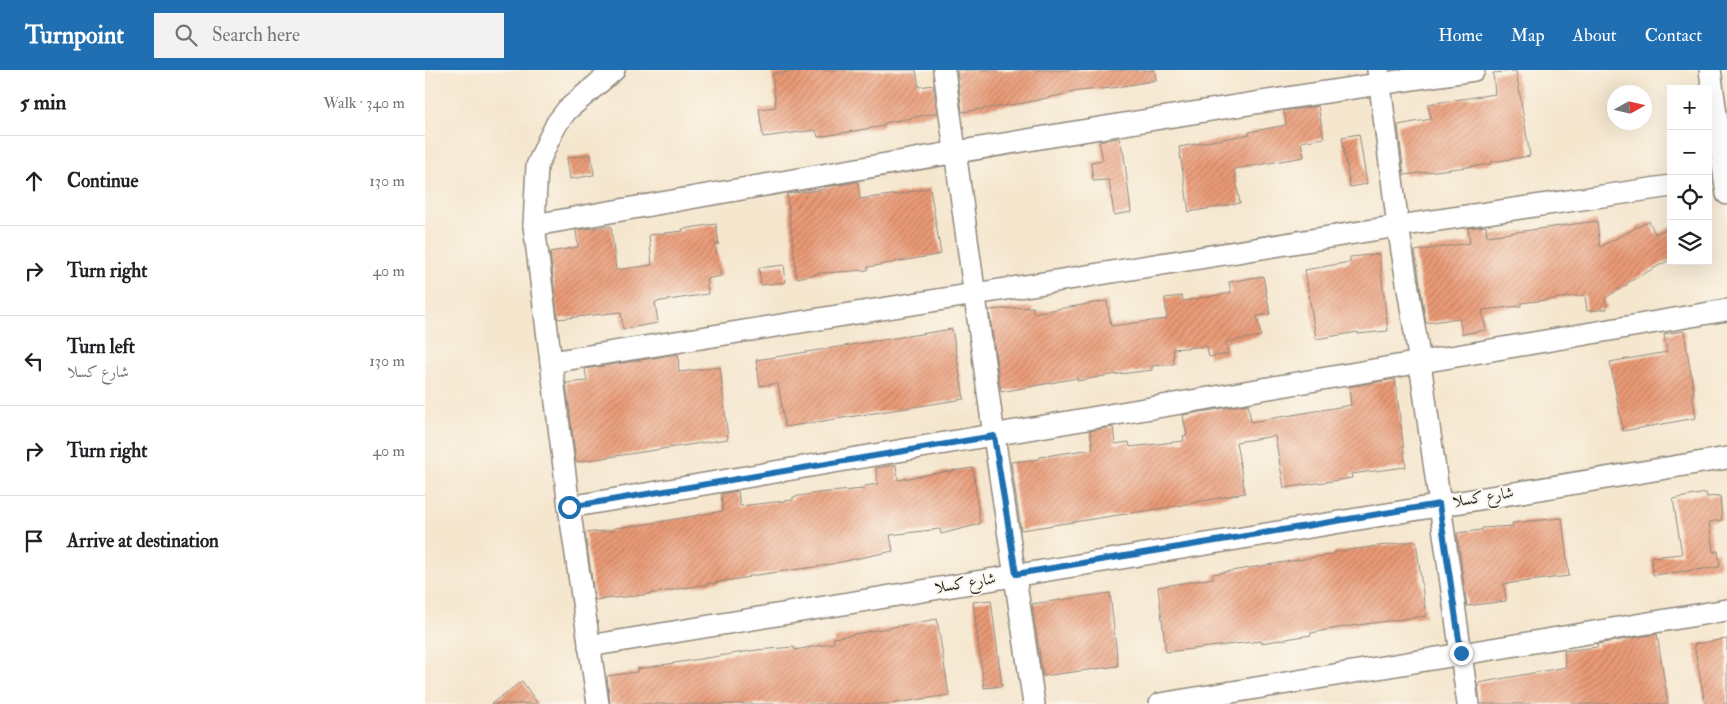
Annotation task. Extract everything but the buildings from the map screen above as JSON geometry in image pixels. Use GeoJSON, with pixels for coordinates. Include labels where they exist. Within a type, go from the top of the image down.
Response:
{"type":"FeatureCollection","features":[{"type":"Feature","properties":{"kind":"street"},"geometry":{"type":"LineString","coordinates":[[598,704],[569,507],[534,225],[537,166],[547,141],[567,110],[614,70]]}},
{"type":"Feature","properties":{"kind":"street"},"geometry":{"type":"LineString","coordinates":[[944,70],[994,436],[1034,704]]}},
{"type":"Feature","properties":{"kind":"street"},"geometry":{"type":"LineString","coordinates":[[534,225],[1379,77],[1474,70]]}},
{"type":"Feature","properties":{"kind":"street"},"geometry":{"type":"LineString","coordinates":[[1710,70],[1722,183]]}},
{"type":"Feature","properties":{"kind":"street"},"geometry":{"type":"LineString","coordinates":[[1379,77],[1468,704]]}},
{"type":"Feature","properties":{"kind":"street"},"geometry":{"type":"LineString","coordinates":[[551,362],[1399,226],[1667,187]]}},
{"type":"Feature","properties":{"kind":"street"},"geometry":{"type":"LineString","coordinates":[[569,507],[1727,310]]}},
{"type":"Feature","properties":{"kind":"street","name":"شارع كسلا"},"geometry":{"type":"LineString","coordinates":[[589,646],[1439,504],[1727,458]]}},
{"type":"Feature","properties":{"kind":"street"},"geometry":{"type":"LineString","coordinates":[[1160,704],[1727,610]]}},
{"type":"Feature","properties":{"kind":"route"},"geometry":{"type":"LineString","coordinates":[[569,507],[994,436],[1016,574],[1439,504],[1461,653]]}}]}
